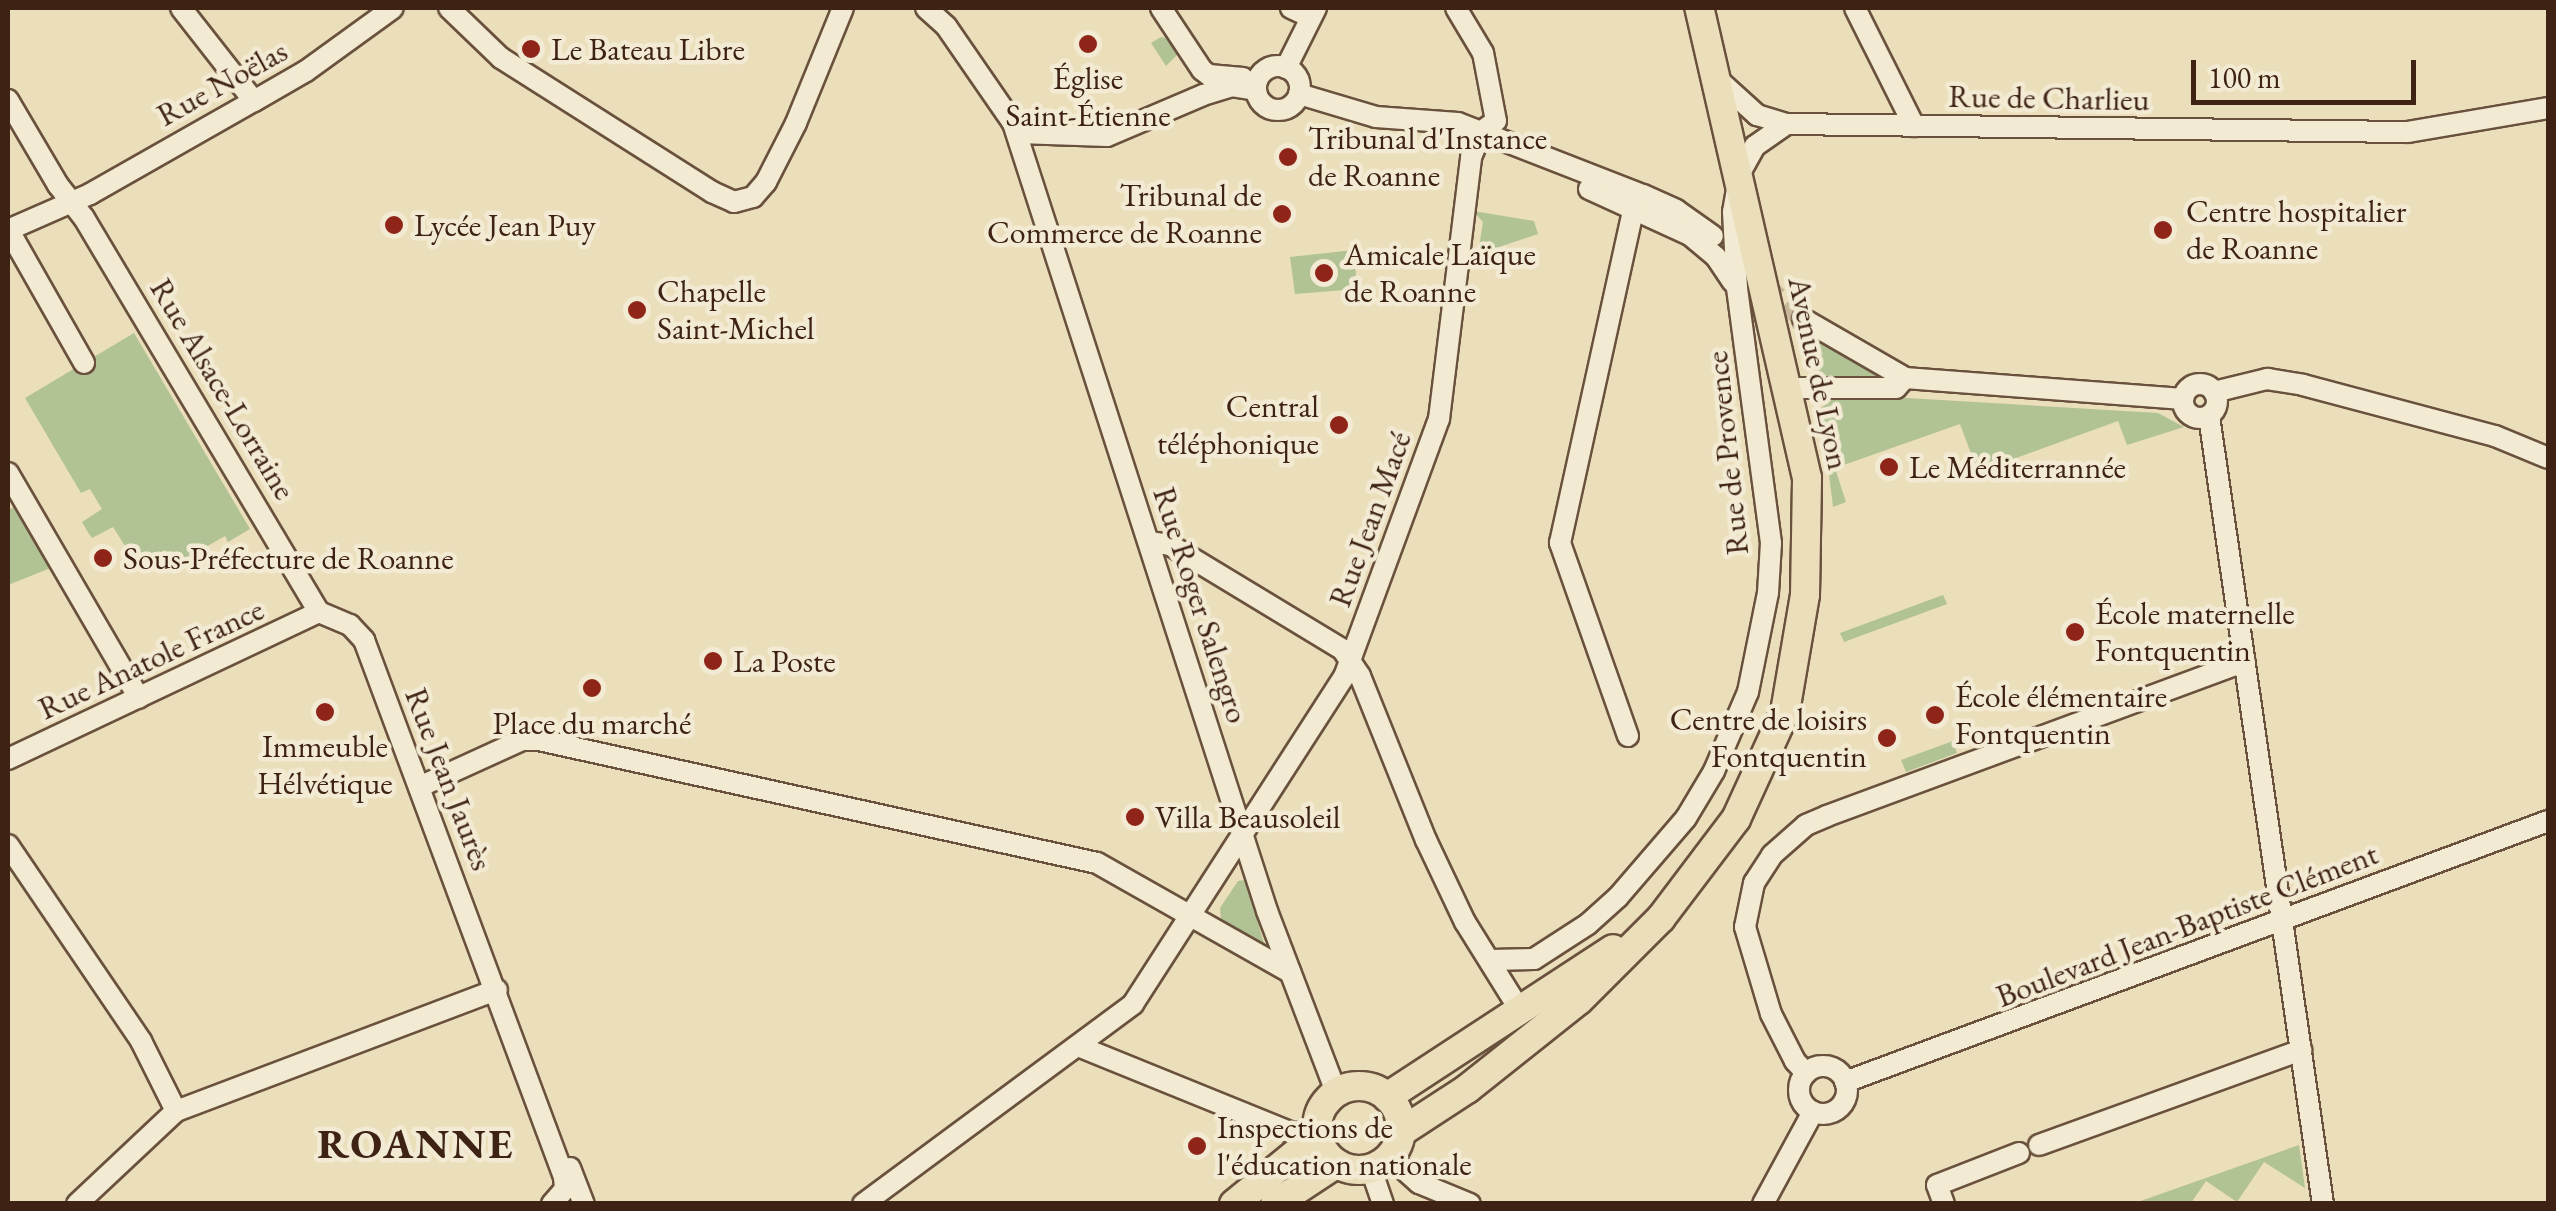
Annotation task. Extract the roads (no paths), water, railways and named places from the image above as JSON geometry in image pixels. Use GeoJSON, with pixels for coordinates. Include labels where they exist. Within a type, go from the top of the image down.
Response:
{"type":"FeatureCollection","features":[{"type":"Feature","properties":{"kind":"main road","name":"Avenue de Lyon"},"geometry":{"type":"LineString","coordinates":[[1275,1204],[1371,1159],[1467,1090],[1579,1000],[1660,918],[1736,819],[1779,733],[1806,595],[1805,462],[1740,174],[1697,8]]}},
{"type":"Feature","properties":{"kind":"main road","name":"Avenue de Lyon"},"geometry":{"type":"LineString","coordinates":[[1386,1096],[1521,1012],[1660,918]]}},
{"type":"Feature","properties":{"kind":"main road"},"geometry":{"type":"LineString","coordinates":[[1234,1204],[1317,1131],[1326,1101],[1336,1092],[1362,1086],[1386,1096],[1400,1119],[1371,1159],[1317,1131]]}},
{"type":"Feature","properties":{"kind":"street"},"geometry":{"type":"LineString","coordinates":[[181,8],[254,102]]}},
{"type":"Feature","properties":{"kind":"street","name":"Rue Noëlas"},"geometry":{"type":"LineString","coordinates":[[8,229],[90,194],[254,102],[319,62],[394,8]]}},
{"type":"Feature","properties":{"kind":"street"},"geometry":{"type":"LineString","coordinates":[[448,8],[502,58],[712,192],[734,202],[753,197],[766,182],[796,123],[843,8]]}},
{"type":"Feature","properties":{"kind":"street","name":"Rue Roger Salengro"},"geometry":{"type":"LineString","coordinates":[[926,8],[975,65],[1018,133],[1244,837],[1336,1092]]}},
{"type":"Feature","properties":{"kind":"street"},"geometry":{"type":"LineString","coordinates":[[1161,8],[1206,85]]}},
{"type":"Feature","properties":{"kind":"street"},"geometry":{"type":"LineString","coordinates":[[1456,8],[1483,52],[1489,126]]}},
{"type":"Feature","properties":{"kind":"street"},"geometry":{"type":"LineString","coordinates":[[1855,8],[1914,126]]}},
{"type":"Feature","properties":{"kind":"street"},"geometry":{"type":"LineString","coordinates":[[1286,68],[1306,11]]}},
{"type":"Feature","properties":{"kind":"street","name":"Rue de Charlieu"},"geometry":{"type":"LineString","coordinates":[[1711,64],[1757,115],[1786,124],[2408,132],[2548,108]]}},
{"type":"Feature","properties":{"kind":"street"},"geometry":{"type":"LineString","coordinates":[[1018,133],[1107,136],[1206,85],[1258,83],[1274,66],[1296,75],[1300,94]]}},
{"type":"Feature","properties":{"kind":"street"},"geometry":{"type":"LineString","coordinates":[[1258,83],[1262,103],[1274,110],[1287,108],[1300,94]]}},
{"type":"Feature","properties":{"kind":"street"},"geometry":{"type":"LineString","coordinates":[[1300,94],[1376,117],[1489,126],[1574,182],[1634,207],[1704,246],[1737,288]]}},
{"type":"Feature","properties":{"kind":"street","name":"Rue Alsace-Lorraine"},"geometry":{"type":"LineString","coordinates":[[8,100],[58,186],[72,199],[319,612]]}},
{"type":"Feature","properties":{"kind":"street"},"geometry":{"type":"LineString","coordinates":[[1740,174],[1760,140],[1786,124]]}},
{"type":"Feature","properties":{"kind":"street","name":"Rue Jean Macé"},"geometry":{"type":"LineString","coordinates":[[864,1204],[1133,1004],[1210,891],[1351,661],[1438,419],[1471,157],[1489,126]]}},
{"type":"Feature","properties":{"kind":"street"},"geometry":{"type":"LineString","coordinates":[[1535,155],[1660,202],[1713,236]]}},
{"type":"Feature","properties":{"kind":"street","name":"Rue de Provence"},"geometry":{"type":"LineString","coordinates":[[1492,960],[1534,959],[1588,924],[1618,898],[1686,818],[1714,771],[1748,692],[1766,609],[1771,543],[1732,241],[1740,174]]}},
{"type":"Feature","properties":{"kind":"street"},"geometry":{"type":"LineString","coordinates":[[1628,736],[1560,543],[1634,207]]}},
{"type":"Feature","properties":{"kind":"street"},"geometry":{"type":"LineString","coordinates":[[8,229],[84,363]]}},
{"type":"Feature","properties":{"kind":"street"},"geometry":{"type":"LineString","coordinates":[[1804,319],[1905,378],[2183,399]]}},
{"type":"Feature","properties":{"kind":"street"},"geometry":{"type":"LineString","coordinates":[[1788,388],[1896,388],[1905,378]]}},
{"type":"Feature","properties":{"kind":"street"},"geometry":{"type":"LineString","coordinates":[[2183,399],[2188,389],[2198,384],[2214,392],[2267,379],[2496,436],[2548,458]]}},
{"type":"Feature","properties":{"kind":"street"},"geometry":{"type":"LineString","coordinates":[[2183,399],[2193,417],[2209,416],[2216,408],[2214,392]]}},
{"type":"Feature","properties":{"kind":"street"},"geometry":{"type":"LineString","coordinates":[[2209,416],[2323,1204]]}},
{"type":"Feature","properties":{"kind":"street"},"geometry":{"type":"LineString","coordinates":[[8,473],[139,698]]}},
{"type":"Feature","properties":{"kind":"street"},"geometry":{"type":"LineString","coordinates":[[1149,542],[1170,545],[1342,649],[1351,661],[1434,859],[1465,922],[1521,1012]]}},
{"type":"Feature","properties":{"kind":"street","name":"Rue Anatole France"},"geometry":{"type":"LineString","coordinates":[[8,759],[319,612]]}},
{"type":"Feature","properties":{"kind":"street","name":"Rue Jean Jaurès"},"geometry":{"type":"LineString","coordinates":[[319,612],[350,625],[364,640],[497,990],[584,1204]]}},
{"type":"Feature","properties":{"kind":"street"},"geometry":{"type":"LineString","coordinates":[[1806,1072],[1777,1028],[1745,927],[1748,903],[1772,855],[1789,839],[1806,826],[1864,801],[2244,662]]}},
{"type":"Feature","properties":{"kind":"street"},"geometry":{"type":"LineString","coordinates":[[419,786],[522,740],[539,740],[1098,863],[1290,972]]}},
{"type":"Feature","properties":{"kind":"street","name":"Boulevard Jean-Baptiste Clément"},"geometry":{"type":"LineString","coordinates":[[1813,1112],[1836,1110],[1846,1098],[1846,1082],[2548,821]]}},
{"type":"Feature","properties":{"kind":"street"},"geometry":{"type":"LineString","coordinates":[[8,845],[16,878],[141,1042],[176,1110]]}},
{"type":"Feature","properties":{"kind":"street"},"geometry":{"type":"LineString","coordinates":[[77,1204],[176,1110],[497,990]]}},
{"type":"Feature","properties":{"kind":"street","name":"Rue Jean Jaurès"},"geometry":{"type":"LineString","coordinates":[[497,990],[512,1045],[564,1178],[560,1202]]}},
{"type":"Feature","properties":{"kind":"street"},"geometry":{"type":"LineString","coordinates":[[1078,1046],[1295,1134],[1317,1131]]}},
{"type":"Feature","properties":{"kind":"street"},"geometry":{"type":"LineString","coordinates":[[1944,1204],[1937,1185],[2301,1050]]}},
{"type":"Feature","properties":{"kind":"street"},"geometry":{"type":"LineString","coordinates":[[1806,1072],[1828,1067],[1846,1082]]}},
{"type":"Feature","properties":{"kind":"street"},"geometry":{"type":"LineString","coordinates":[[1763,1204],[1813,1112],[1799,1094],[1806,1072]]}},
{"type":"Feature","properties":{"kind":"street"},"geometry":{"type":"LineString","coordinates":[[1365,1204],[1371,1159]]}},
{"type":"Feature","properties":{"kind":"street"},"geometry":{"type":"LineString","coordinates":[[1371,1159],[1383,1204]]}},
{"type":"Feature","properties":{"kind":"street"},"geometry":{"type":"LineString","coordinates":[[1371,1159],[1470,1204]]}},
{"type":"Feature","properties":{"kind":"street"},"geometry":{"type":"LineString","coordinates":[[890,1184],[902,1204]]}},
{"type":"Feature","properties":{"kind":"tunnel"},"geometry":{"type":"LineString","coordinates":[[1763,284],[1803,319]]}},
{"type":"Feature","properties":{"kind":"place","name":"Église Saint-Étienne"},"geometry":{"type":"Point","coordinates":[1088,44]}},
{"type":"Feature","properties":{"kind":"place","name":"Le Bateau Libre"},"geometry":{"type":"Point","coordinates":[531,49]}},
{"type":"Feature","properties":{"kind":"place","name":"Tribunal d'Instance de Roanne"},"geometry":{"type":"Point","coordinates":[1288,157]}},
{"type":"Feature","properties":{"kind":"place","name":"Tribunal de Commerce de Roanne"},"geometry":{"type":"Point","coordinates":[1282,214]}},
{"type":"Feature","properties":{"kind":"place","name":"Lycée Jean Puy"},"geometry":{"type":"Point","coordinates":[394,225]}},
{"type":"Feature","properties":{"kind":"place","name":"Centre hospitalier de Roanne"},"geometry":{"type":"Point","coordinates":[2163,230]}},
{"type":"Feature","properties":{"kind":"place","name":"Amicale Laïque de Roanne"},"geometry":{"type":"Point","coordinates":[1324,273]}},
{"type":"Feature","properties":{"kind":"place","name":"Chapelle Saint-Michel"},"geometry":{"type":"Point","coordinates":[637,310]}},
{"type":"Feature","properties":{"kind":"place","name":"Central téléphonique"},"geometry":{"type":"Point","coordinates":[1339,425]}},
{"type":"Feature","properties":{"kind":"place","name":"Le Méditerrannée"},"geometry":{"type":"Point","coordinates":[1889,467]}},
{"type":"Feature","properties":{"kind":"place","name":"Sous-Préfecture de Roanne"},"geometry":{"type":"Point","coordinates":[103,558]}},
{"type":"Feature","properties":{"kind":"place","name":"École maternelle Fontquentin"},"geometry":{"type":"Point","coordinates":[2075,632]}},
{"type":"Feature","properties":{"kind":"place","name":"La Poste"},"geometry":{"type":"Point","coordinates":[713,661]}},
{"type":"Feature","properties":{"kind":"place","name":"Place du marché"},"geometry":{"type":"Point","coordinates":[592,688]}},
{"type":"Feature","properties":{"kind":"place","name":"Immeuble Hélvétique"},"geometry":{"type":"Point","coordinates":[325,712]}},
{"type":"Feature","properties":{"kind":"place","name":"École élémentaire Fontquentin"},"geometry":{"type":"Point","coordinates":[1935,715]}},
{"type":"Feature","properties":{"kind":"place","name":"Centre de loisirs Fontquentin"},"geometry":{"type":"Point","coordinates":[1887,738]}},
{"type":"Feature","properties":{"kind":"place","name":"Villa Beausoleil"},"geometry":{"type":"Point","coordinates":[1135,817]}},
{"type":"Feature","properties":{"kind":"place","name":"Inspections de l'éducation nationale"},"geometry":{"type":"Point","coordinates":[1197,1146]}},
{"type":"Feature","properties":{"kind":"district","name":"ROANNE"},"geometry":{"type":"Point","coordinates":[416,1144]}}]}
